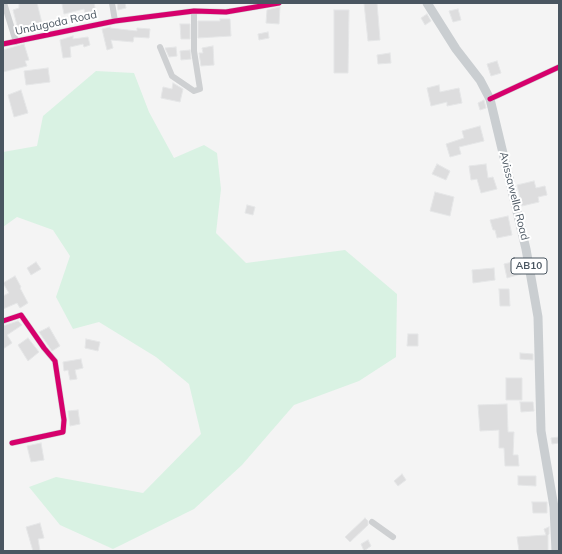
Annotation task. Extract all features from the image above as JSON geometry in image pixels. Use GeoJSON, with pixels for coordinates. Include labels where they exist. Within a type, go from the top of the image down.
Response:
{"type":"FeatureCollection","features":[{"type":"Feature","properties":{"kind":"main road","name":"Avissawella Road"},"geometry":{"type":"LineString","coordinates":[[427,3],[456,49],[480,80],[490,99],[526,249],[538,317],[541,431],[554,506],[556,551]]}},
{"type":"Feature","properties":{"kind":"street"},"geometry":{"type":"LineString","coordinates":[[4,3],[16,42]]}},
{"type":"Feature","properties":{"kind":"street"},"geometry":{"type":"LineString","coordinates":[[112,3],[115,21]]}},
{"type":"Feature","properties":{"kind":"street","name":"Undugoda Road"},"geometry":{"type":"LineString","coordinates":[[3,44],[115,21],[194,10],[226,12],[279,3]]}},
{"type":"Feature","properties":{"kind":"street"},"geometry":{"type":"LineString","coordinates":[[160,47],[172,76],[194,91],[200,89],[194,51],[194,10]]}},
{"type":"Feature","properties":{"kind":"street"},"geometry":{"type":"LineString","coordinates":[[490,99],[559,67]]}},
{"type":"Feature","properties":{"kind":"street"},"geometry":{"type":"LineString","coordinates":[[3,321],[21,315],[44,348],[56,361],[64,420],[63,432],[12,443]]}},
{"type":"Feature","properties":{"kind":"street"},"geometry":{"type":"LineString","coordinates":[[372,522],[393,537]]}},
{"type":"Feature","properties":{"kind":"green space"},"geometry":{"type":"Polygon","coordinates":[[[96,71],[134,73],[149,112],[174,158],[204,145],[217,153],[221,189],[216,233],[246,263],[345,250],[397,294],[396,357],[359,381],[294,405],[242,465],[194,509],[113,549],[60,525],[29,487],[56,477],[143,493],[201,434],[189,384],[156,357],[99,322],[73,329],[56,297],[70,256],[53,230],[17,217],[3,227],[3,152],[37,146],[43,116],[96,71]]]}},
{"type":"Feature","properties":{"kind":"building"},"geometry":{"type":"Polygon","coordinates":[[[19,3],[37,3],[43,27],[31,31],[29,26],[18,29],[13,10],[19,8],[19,3]]]}},
{"type":"Feature","properties":{"kind":"building"},"geometry":{"type":"Polygon","coordinates":[[[94,3],[96,12],[85,14],[84,9],[64,14],[62,4],[94,3]]]}},
{"type":"Feature","properties":{"kind":"building"},"geometry":{"type":"Polygon","coordinates":[[[117,3],[125,3],[126,8],[118,10],[117,3]]]}},
{"type":"Feature","properties":{"kind":"building"},"geometry":{"type":"Polygon","coordinates":[[[364,3],[377,3],[380,40],[368,41],[364,3]]]}},
{"type":"Feature","properties":{"kind":"building"},"geometry":{"type":"Polygon","coordinates":[[[280,7],[279,24],[266,23],[267,10],[280,7]]]}},
{"type":"Feature","properties":{"kind":"building"},"geometry":{"type":"Polygon","coordinates":[[[458,9],[461,20],[453,22],[449,11],[458,9]]]}},
{"type":"Feature","properties":{"kind":"building"},"geometry":{"type":"Polygon","coordinates":[[[334,10],[349,10],[348,73],[334,73],[334,10]]]}},
{"type":"Feature","properties":{"kind":"building"},"geometry":{"type":"Polygon","coordinates":[[[427,14],[431,21],[425,25],[421,18],[427,14]]]}},
{"type":"Feature","properties":{"kind":"building"},"geometry":{"type":"Polygon","coordinates":[[[220,19],[230,19],[231,36],[198,38],[198,21],[220,21],[220,19]]]}},
{"type":"Feature","properties":{"kind":"building"},"geometry":{"type":"Polygon","coordinates":[[[180,24],[190,24],[190,39],[181,39],[180,24]]]}},
{"type":"Feature","properties":{"kind":"building"},"geometry":{"type":"Polygon","coordinates":[[[110,27],[137,31],[137,28],[150,29],[149,38],[134,37],[133,42],[111,40],[113,48],[107,50],[102,29],[110,27]]]}},
{"type":"Feature","properties":{"kind":"building"},"geometry":{"type":"Polygon","coordinates":[[[268,32],[269,38],[259,40],[258,34],[268,32]]]}},
{"type":"Feature","properties":{"kind":"building"},"geometry":{"type":"Polygon","coordinates":[[[73,36],[73,39],[88,37],[90,45],[84,47],[83,44],[70,47],[71,57],[63,58],[60,40],[73,36]]]}},
{"type":"Feature","properties":{"kind":"building"},"geometry":{"type":"Polygon","coordinates":[[[24,44],[29,60],[25,61],[27,66],[3,72],[3,50],[24,44]]]}},
{"type":"Feature","properties":{"kind":"building"},"geometry":{"type":"Polygon","coordinates":[[[213,46],[214,65],[201,66],[199,53],[203,53],[202,48],[213,46]]]}},
{"type":"Feature","properties":{"kind":"building"},"geometry":{"type":"Polygon","coordinates":[[[176,47],[177,56],[169,57],[165,48],[176,47]]]}},
{"type":"Feature","properties":{"kind":"building"},"geometry":{"type":"Polygon","coordinates":[[[190,50],[191,59],[181,60],[180,51],[190,50]]]}},
{"type":"Feature","properties":{"kind":"building"},"geometry":{"type":"Polygon","coordinates":[[[390,53],[391,63],[378,64],[377,55],[390,53]]]}},
{"type":"Feature","properties":{"kind":"building"},"geometry":{"type":"Polygon","coordinates":[[[497,61],[501,73],[491,76],[487,64],[497,61]]]}},
{"type":"Feature","properties":{"kind":"building"},"geometry":{"type":"Polygon","coordinates":[[[48,68],[50,82],[26,85],[24,71],[48,68]]]}},
{"type":"Feature","properties":{"kind":"building"},"geometry":{"type":"Polygon","coordinates":[[[173,83],[183,89],[180,102],[161,98],[163,87],[172,89],[173,83]]]}},
{"type":"Feature","properties":{"kind":"building"},"geometry":{"type":"Polygon","coordinates":[[[439,85],[440,92],[459,88],[462,103],[447,106],[447,102],[431,106],[427,88],[439,85]]]}},
{"type":"Feature","properties":{"kind":"building"},"geometry":{"type":"Polygon","coordinates":[[[21,90],[28,113],[14,117],[8,95],[21,90]]]}},
{"type":"Feature","properties":{"kind":"building"},"geometry":{"type":"Polygon","coordinates":[[[484,100],[486,108],[480,110],[478,103],[484,100]]]}},
{"type":"Feature","properties":{"kind":"building"},"geometry":{"type":"Polygon","coordinates":[[[480,126],[484,141],[459,147],[461,154],[450,157],[446,144],[464,138],[462,131],[480,126]]]}},
{"type":"Feature","properties":{"kind":"building"},"geometry":{"type":"Polygon","coordinates":[[[437,164],[450,171],[446,180],[432,174],[437,164]]]}},
{"type":"Feature","properties":{"kind":"building"},"geometry":{"type":"Polygon","coordinates":[[[486,164],[488,178],[493,177],[497,189],[481,193],[477,179],[471,180],[469,166],[486,164]]]}},
{"type":"Feature","properties":{"kind":"building"},"geometry":{"type":"Polygon","coordinates":[[[534,181],[536,188],[545,186],[547,195],[538,197],[539,202],[522,206],[517,185],[534,181]]]}},
{"type":"Feature","properties":{"kind":"building"},"geometry":{"type":"Polygon","coordinates":[[[435,192],[454,197],[450,216],[430,211],[435,192]]]}},
{"type":"Feature","properties":{"kind":"building"},"geometry":{"type":"Polygon","coordinates":[[[247,205],[255,207],[253,215],[245,213],[247,205]]]}},
{"type":"Feature","properties":{"kind":"building"},"geometry":{"type":"Polygon","coordinates":[[[508,216],[512,235],[497,238],[490,220],[508,216]]]}},
{"type":"Feature","properties":{"kind":"building"},"geometry":{"type":"Polygon","coordinates":[[[517,261],[521,274],[507,278],[504,264],[517,261]]]}},
{"type":"Feature","properties":{"kind":"building"},"geometry":{"type":"Polygon","coordinates":[[[36,262],[41,269],[31,275],[27,268],[36,262]]]}},
{"type":"Feature","properties":{"kind":"building"},"geometry":{"type":"Polygon","coordinates":[[[494,268],[495,280],[473,283],[472,270],[494,268]]]}},
{"type":"Feature","properties":{"kind":"building"},"geometry":{"type":"Polygon","coordinates":[[[15,276],[28,303],[20,308],[17,303],[3,309],[3,296],[9,293],[3,283],[15,276]]]}},
{"type":"Feature","properties":{"kind":"building"},"geometry":{"type":"Polygon","coordinates":[[[499,289],[509,289],[510,306],[500,306],[499,289]]]}},
{"type":"Feature","properties":{"kind":"building"},"geometry":{"type":"Polygon","coordinates":[[[18,321],[22,325],[7,335],[12,343],[3,349],[3,326],[18,321]]]}},
{"type":"Feature","properties":{"kind":"building"},"geometry":{"type":"Polygon","coordinates":[[[49,327],[60,346],[52,351],[39,332],[49,327]]]}},
{"type":"Feature","properties":{"kind":"building"},"geometry":{"type":"Polygon","coordinates":[[[408,334],[418,334],[418,346],[407,346],[408,334]]]}},
{"type":"Feature","properties":{"kind":"building"},"geometry":{"type":"Polygon","coordinates":[[[28,338],[39,352],[28,361],[18,345],[28,338]]]}},
{"type":"Feature","properties":{"kind":"building"},"geometry":{"type":"Polygon","coordinates":[[[86,339],[100,342],[98,351],[85,348],[86,339]]]}},
{"type":"Feature","properties":{"kind":"building"},"geometry":{"type":"Polygon","coordinates":[[[520,353],[533,354],[533,360],[520,359],[520,353]]]}},
{"type":"Feature","properties":{"kind":"building"},"geometry":{"type":"Polygon","coordinates":[[[81,359],[83,368],[75,370],[77,379],[70,380],[68,370],[64,371],[63,362],[81,359]]]}},
{"type":"Feature","properties":{"kind":"building"},"geometry":{"type":"Polygon","coordinates":[[[506,378],[522,378],[522,400],[506,400],[506,378]]]}},
{"type":"Feature","properties":{"kind":"building"},"geometry":{"type":"Polygon","coordinates":[[[520,402],[533,402],[534,411],[521,412],[520,402]]]}},
{"type":"Feature","properties":{"kind":"building"},"geometry":{"type":"Polygon","coordinates":[[[507,404],[508,432],[514,432],[513,455],[518,455],[519,466],[505,466],[504,448],[499,448],[499,430],[480,431],[478,405],[507,404]]]}},
{"type":"Feature","properties":{"kind":"building"},"geometry":{"type":"Polygon","coordinates":[[[78,410],[80,424],[70,426],[68,411],[78,410]]]}},
{"type":"Feature","properties":{"kind":"building"},"geometry":{"type":"Polygon","coordinates":[[[559,437],[559,443],[552,444],[551,438],[559,437]]]}},
{"type":"Feature","properties":{"kind":"building"},"geometry":{"type":"Polygon","coordinates":[[[41,443],[44,460],[31,462],[27,446],[41,443]]]}},
{"type":"Feature","properties":{"kind":"building"},"geometry":{"type":"Polygon","coordinates":[[[402,474],[406,480],[398,486],[394,481],[402,474]]]}},
{"type":"Feature","properties":{"kind":"building"},"geometry":{"type":"Polygon","coordinates":[[[518,476],[536,476],[536,486],[518,485],[518,476]]]}},
{"type":"Feature","properties":{"kind":"building"},"geometry":{"type":"Polygon","coordinates":[[[532,502],[547,502],[547,513],[533,513],[532,502]]]}},
{"type":"Feature","properties":{"kind":"building"},"geometry":{"type":"Polygon","coordinates":[[[365,518],[368,521],[368,525],[350,542],[345,537],[365,518]]]}},
{"type":"Feature","properties":{"kind":"building"},"geometry":{"type":"Polygon","coordinates":[[[40,523],[44,538],[38,539],[40,551],[33,551],[26,527],[40,523]]]}},
{"type":"Feature","properties":{"kind":"building"},"geometry":{"type":"Polygon","coordinates":[[[549,527],[548,551],[519,551],[517,537],[546,535],[544,529],[549,527]]]}},
{"type":"Feature","properties":{"kind":"building"},"geometry":{"type":"Polygon","coordinates":[[[368,540],[371,546],[364,551],[361,544],[368,540]]]}},
{"type":"Feature","properties":{"kind":"cycle path"},"geometry":{"type":"LineString","coordinates":[[3,44],[115,21],[194,11],[226,12],[279,3]]}},
{"type":"Feature","properties":{"kind":"cycle path"},"geometry":{"type":"LineString","coordinates":[[490,99],[559,67]]}},
{"type":"Feature","properties":{"kind":"cycle path"},"geometry":{"type":"LineString","coordinates":[[3,321],[21,315],[55,361],[64,420],[63,432],[12,443]]}}]}
